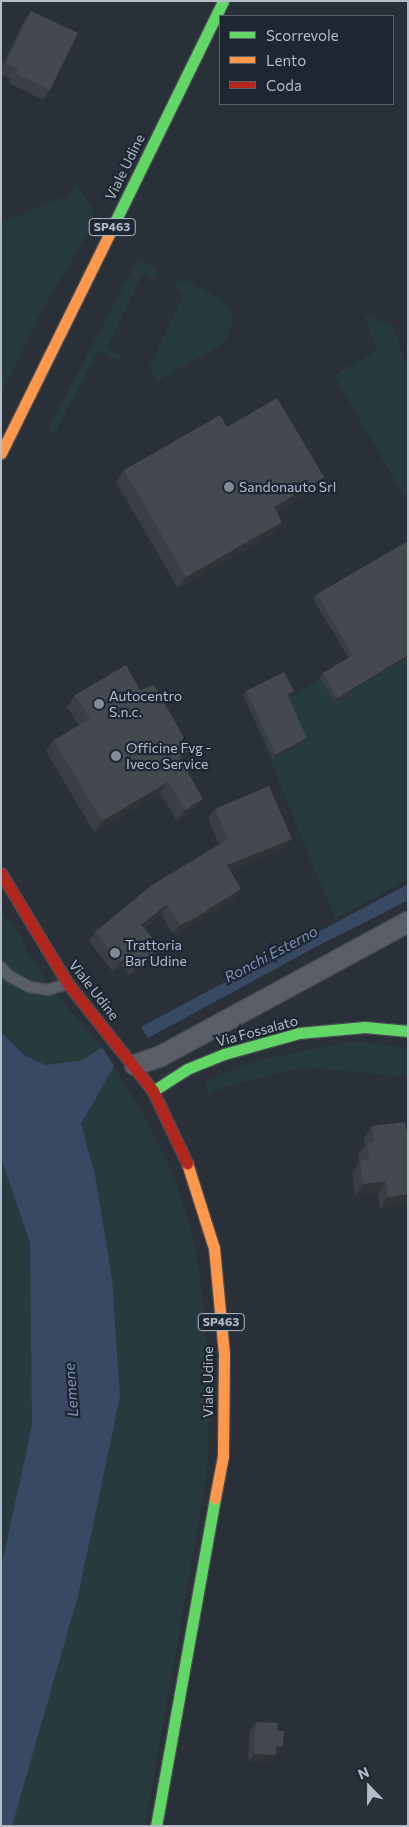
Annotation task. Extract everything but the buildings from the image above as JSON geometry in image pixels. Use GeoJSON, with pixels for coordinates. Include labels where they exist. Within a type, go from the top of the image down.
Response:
{"type":"FeatureCollection","features":[{"type":"Feature","properties":{"kind":"main road","name":"Viale Udine"},"geometry":{"type":"LineString","coordinates":[[1,453],[222,1]]}},
{"type":"Feature","properties":{"kind":"main road","name":"Viale Udine"},"geometry":{"type":"LineString","coordinates":[[1,873],[46,951],[68,984],[135,1065],[153,1092],[188,1166],[214,1248],[224,1354],[222,1456],[156,1826]]}},
{"type":"Feature","properties":{"kind":"main road","name":"Via Fossalato"},"geometry":{"type":"LineString","coordinates":[[153,1092],[187,1070],[224,1054],[299,1033],[365,1027],[408,1031]]}},
{"type":"Feature","properties":{"kind":"street"},"geometry":{"type":"LineString","coordinates":[[1,899],[46,951]]}},
{"type":"Feature","properties":{"kind":"street"},"geometry":{"type":"LineString","coordinates":[[135,1065],[161,1056],[408,922]]}},
{"type":"Feature","properties":{"kind":"lane"},"geometry":{"type":"LineString","coordinates":[[1,967],[9,976],[30,987],[48,990],[68,984]]}},
{"type":"Feature","properties":{"kind":"green space"},"geometry":{"type":"Polygon","coordinates":[[[77,186],[94,211],[92,225],[37,320],[1,395],[1,223],[69,195],[77,186]]]}},
{"type":"Feature","properties":{"kind":"green space"},"geometry":{"type":"Polygon","coordinates":[[[138,259],[158,269],[154,280],[142,274],[107,348],[122,356],[120,361],[98,351],[54,435],[49,427],[138,259]]]}},
{"type":"Feature","properties":{"kind":"green space"},"geometry":{"type":"Polygon","coordinates":[[[179,280],[187,281],[222,300],[231,311],[232,324],[227,338],[220,346],[157,381],[149,368],[184,294],[173,288],[179,280]]]}},
{"type":"Feature","properties":{"kind":"green space"},"geometry":{"type":"Polygon","coordinates":[[[364,314],[393,326],[408,370],[408,494],[404,496],[334,375],[377,351],[364,314]]]}},
{"type":"Feature","properties":{"kind":"green space"},"geometry":{"type":"Polygon","coordinates":[[[408,630],[408,879],[335,919],[253,717],[408,630]]]}},
{"type":"Feature","properties":{"kind":"green space"},"geometry":{"type":"Polygon","coordinates":[[[1,911],[19,933],[28,954],[57,995],[102,1047],[142,1112],[175,1179],[194,1240],[202,1292],[210,1388],[207,1474],[145,1826],[1,1826],[1,911]]]}},
{"type":"Feature","properties":{"kind":"green space"},"geometry":{"type":"Polygon","coordinates":[[[352,1041],[408,1048],[408,1077],[303,1067],[224,1087],[208,1095],[206,1081],[260,1060],[352,1041]]]}},
{"type":"Feature","properties":{"kind":"water"},"geometry":{"type":"Polygon","coordinates":[[[408,884],[408,897],[148,1038],[141,1027],[408,884]]]}},
{"type":"Feature","properties":{"kind":"water","name":"Lemene"},"geometry":{"type":"Polygon","coordinates":[[[1,1032],[25,1056],[46,1065],[83,1060],[102,1047],[114,1066],[81,1124],[95,1175],[112,1279],[120,1397],[78,1596],[12,1826],[1,1826],[1,1568],[32,1425],[30,1243],[1,1158],[1,1032]]]}},
{"type":"Feature","properties":{"kind":"waterway","name":"Ronchi Esterno"},"geometry":{"type":"LineString","coordinates":[[333,935],[408,897]]}},
{"type":"Feature","properties":{"kind":"traffic: fast"},"geometry":{"type":"LineString","coordinates":[[109,234],[223,1]]}},
{"type":"Feature","properties":{"kind":"traffic: fast"},"geometry":{"type":"LineString","coordinates":[[153,1091],[187,1069],[224,1054],[299,1033],[365,1027],[408,1031]]}},
{"type":"Feature","properties":{"kind":"traffic: fast"},"geometry":{"type":"LineString","coordinates":[[156,1826],[215,1498]]}},
{"type":"Feature","properties":{"kind":"traffic: slow"},"geometry":{"type":"LineString","coordinates":[[1,453],[109,234]]}},
{"type":"Feature","properties":{"kind":"traffic: slow"},"geometry":{"type":"LineString","coordinates":[[187,1163],[214,1248],[224,1354],[223,1456],[215,1498]]}},
{"type":"Feature","properties":{"kind":"traffic: jam"},"geometry":{"type":"LineString","coordinates":[[1,873],[68,984],[153,1091],[187,1163]]}},
{"type":"Feature","properties":{"kind":"place","name":"Sandonauto Srl"},"geometry":{"type":"Point","coordinates":[229,487]}},
{"type":"Feature","properties":{"kind":"place","name":"Autocentro S.n.c."},"geometry":{"type":"Point","coordinates":[99,704]}},
{"type":"Feature","properties":{"kind":"place","name":"Officine Fvg - Iveco Service"},"geometry":{"type":"Point","coordinates":[116,756]}},
{"type":"Feature","properties":{"kind":"place","name":"Trattoria Bar Udine"},"geometry":{"type":"Point","coordinates":[115,953]}}]}
